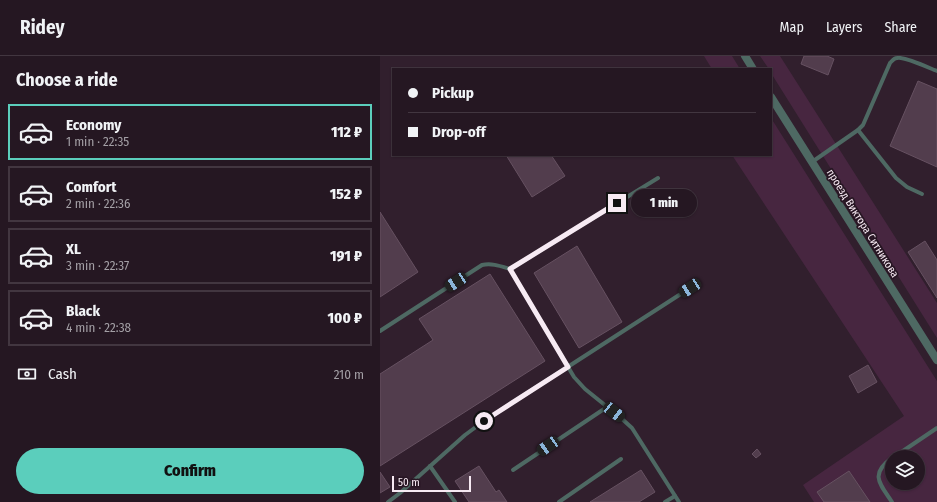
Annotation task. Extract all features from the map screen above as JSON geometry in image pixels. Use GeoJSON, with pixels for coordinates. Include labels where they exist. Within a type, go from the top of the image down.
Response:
{"type":"FeatureCollection","features":[{"type":"Feature","properties":{"kind":"street"},"geometry":{"type":"LineString","coordinates":[[745,56],[752,68]]}},
{"type":"Feature","properties":{"kind":"street","name":"проезд Виктора Ситникова"},"geometry":{"type":"LineString","coordinates":[[772,99],[937,360]]}},
{"type":"Feature","properties":{"kind":"lane"},"geometry":{"type":"LineString","coordinates":[[812,162],[863,125],[890,63],[893,60],[899,57],[906,58],[937,71]]}},
{"type":"Feature","properties":{"kind":"lane"},"geometry":{"type":"LineString","coordinates":[[858,130],[896,178],[907,188],[922,194]]}},
{"type":"Feature","properties":{"kind":"lane"},"geometry":{"type":"LineString","coordinates":[[510,269],[658,178]]}},
{"type":"Feature","properties":{"kind":"lane"},"geometry":{"type":"LineString","coordinates":[[380,331],[482,265],[492,264],[510,269],[574,377],[585,390],[607,406],[632,428],[679,502]]}},
{"type":"Feature","properties":{"kind":"lane"},"geometry":{"type":"LineString","coordinates":[[388,502],[484,421],[690,288]]}},
{"type":"Feature","properties":{"kind":"lane"},"geometry":{"type":"LineString","coordinates":[[513,470],[607,406]]}},
{"type":"Feature","properties":{"kind":"lane"},"geometry":{"type":"LineString","coordinates":[[905,450],[937,428]]}},
{"type":"Feature","properties":{"kind":"lane"},"geometry":{"type":"LineString","coordinates":[[559,502],[621,459]]}},
{"type":"Feature","properties":{"kind":"lane"},"geometry":{"type":"LineString","coordinates":[[885,463],[879,470],[878,478],[879,483],[892,502]]}},
{"type":"Feature","properties":{"kind":"lane"},"geometry":{"type":"LineString","coordinates":[[430,466],[455,502]]}},
{"type":"Feature","properties":{"kind":"lane"},"geometry":{"type":"LineString","coordinates":[[665,502],[675,496]]}},
{"type":"Feature","properties":{"kind":"shaded area"},"geometry":{"type":"Polygon","coordinates":[[[704,56],[732,56],[739,68],[711,68],[704,56]]]}},
{"type":"Feature","properties":{"kind":"shaded area"},"geometry":{"type":"Polygon","coordinates":[[[760,56],[780,56],[937,303],[937,338],[772,75],[772,68],[768,68],[760,56]]]}},
{"type":"Feature","properties":{"kind":"shaded area"},"geometry":{"type":"Polygon","coordinates":[[[772,120],[937,381],[937,502],[814,502],[803,485],[904,416],[733,156],[772,156],[772,120]]]}},
{"type":"Feature","properties":{"kind":"building"},"geometry":{"type":"Polygon","coordinates":[[[804,56],[827,56],[834,59],[828,75],[801,64],[804,56]]]}},
{"type":"Feature","properties":{"kind":"building"},"geometry":{"type":"Polygon","coordinates":[[[918,81],[937,89],[937,167],[890,146],[918,81]]]}},
{"type":"Feature","properties":{"kind":"building"},"geometry":{"type":"Polygon","coordinates":[[[507,156],[552,156],[565,176],[532,197],[507,156]]]}},
{"type":"Feature","properties":{"kind":"building"},"geometry":{"type":"Polygon","coordinates":[[[380,212],[418,272],[380,297],[380,212]]]}},
{"type":"Feature","properties":{"kind":"building"},"geometry":{"type":"Polygon","coordinates":[[[925,241],[937,260],[937,298],[908,252],[925,241]]]}},
{"type":"Feature","properties":{"kind":"building"},"geometry":{"type":"Polygon","coordinates":[[[577,246],[622,322],[579,348],[534,273],[577,246]]]}},
{"type":"Feature","properties":{"kind":"building"},"geometry":{"type":"Polygon","coordinates":[[[490,274],[545,361],[380,466],[380,374],[433,340],[419,319],[490,274]]]}},
{"type":"Feature","properties":{"kind":"building"},"geometry":{"type":"Polygon","coordinates":[[[868,365],[877,382],[858,393],[849,376],[868,365]]]}},
{"type":"Feature","properties":{"kind":"building"},"geometry":{"type":"Polygon","coordinates":[[[757,449],[761,454],[756,458],[752,454],[757,449]]]}},
{"type":"Feature","properties":{"kind":"building"},"geometry":{"type":"Polygon","coordinates":[[[479,466],[496,492],[499,490],[507,502],[469,502],[455,481],[479,466]]]}},
{"type":"Feature","properties":{"kind":"building"},"geometry":{"type":"Polygon","coordinates":[[[641,470],[655,492],[639,502],[590,502],[641,470]]]}},
{"type":"Feature","properties":{"kind":"building"},"geometry":{"type":"Polygon","coordinates":[[[849,471],[870,502],[824,502],[817,492],[849,471]]]}},
{"type":"Feature","properties":{"kind":"building"},"geometry":{"type":"Polygon","coordinates":[[[380,472],[390,487],[380,493],[380,472]]]}},
{"type":"Feature","properties":{"kind":"route"},"geometry":{"type":"LineString","coordinates":[[484,421],[568,367],[510,269],[617,203]]}}]}
